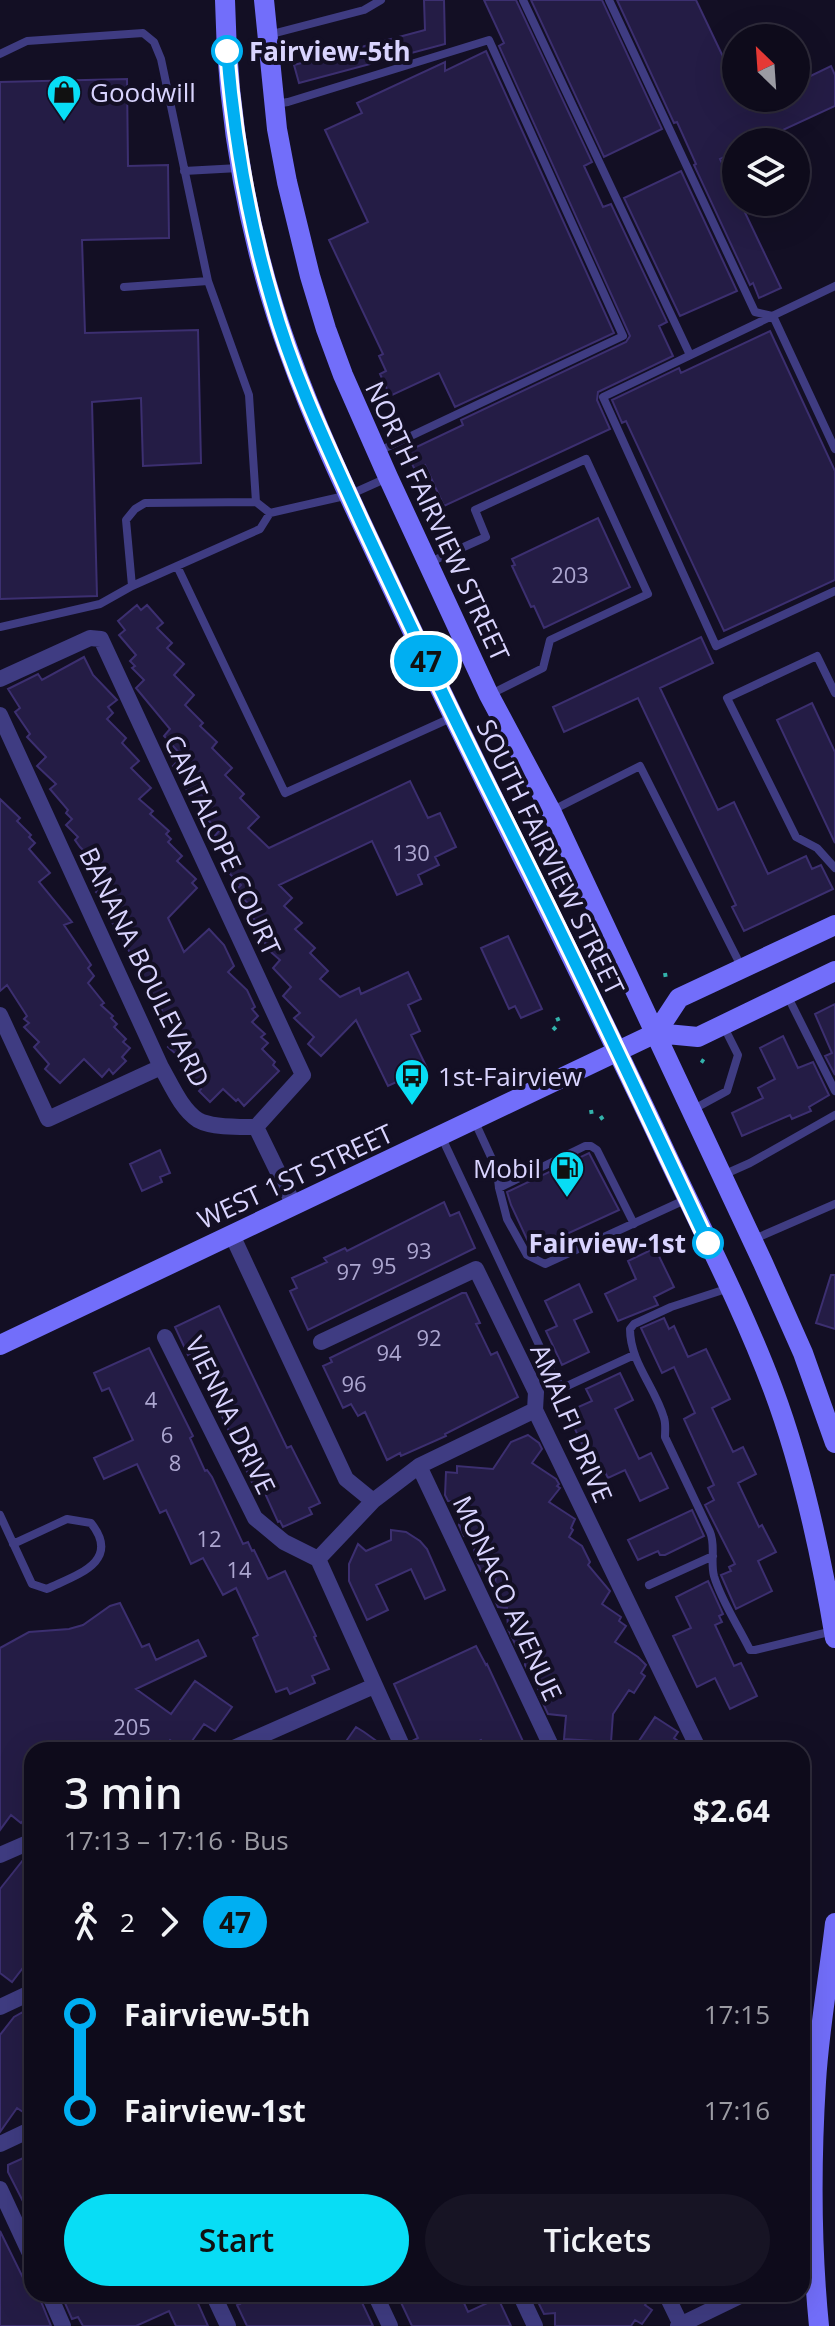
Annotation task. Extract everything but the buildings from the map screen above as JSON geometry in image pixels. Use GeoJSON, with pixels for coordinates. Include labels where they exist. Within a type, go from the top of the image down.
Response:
{"type":"FeatureCollection","features":[{"type":"Feature","properties":{"kind":"main road","name":"SOUTH FAIRVIEW STREET"},"geometry":{"type":"LineString","coordinates":[[225,0],[231,96],[241,167],[255,237],[290,356],[349,495],[453,717],[618,1051],[773,1390],[823,1565],[834,1634]]}},
{"type":"Feature","properties":{"kind":"main road","name":"NORTH FAIRVIEW STREET"},"geometry":{"type":"LineString","coordinates":[[264,0],[274,104],[287,182],[318,303],[343,375],[489,695],[551,811],[656,1033]]}},
{"type":"Feature","properties":{"kind":"main road"},"geometry":{"type":"LineString","coordinates":[[656,1033],[679,998],[835,925]]}},
{"type":"Feature","properties":{"kind":"main road"},"geometry":{"type":"LineString","coordinates":[[656,1033],[698,1037],[835,971]]}},
{"type":"Feature","properties":{"kind":"main road","name":"WEST 1ST STREET"},"geometry":{"type":"LineString","coordinates":[[0,1345],[656,1033]]}},
{"type":"Feature","properties":{"kind":"main road"},"geometry":{"type":"LineString","coordinates":[[656,1033],[803,1353],[835,1443]]}},
{"type":"Feature","properties":{"kind":"main road"},"geometry":{"type":"LineString","coordinates":[[819,2326],[813,2260],[812,2167],[816,2079],[835,1923]]}},
{"type":"Feature","properties":{"kind":"street","name":"CANTALOPE COURT"},"geometry":{"type":"LineString","coordinates":[[0,679],[90,638],[101,639],[303,1075],[256,1127]]}},
{"type":"Feature","properties":{"kind":"street","name":"BANANA BOULEVARD"},"geometry":{"type":"LineString","coordinates":[[0,715],[161,1067],[186,1107],[200,1121],[256,1127]]}},
{"type":"Feature","properties":{"kind":"street"},"geometry":{"type":"LineString","coordinates":[[0,1015],[48,1119],[161,1067]]}},
{"type":"Feature","properties":{"kind":"street"},"geometry":{"type":"LineString","coordinates":[[256,1127],[294,1205]]}},
{"type":"Feature","properties":{"kind":"street"},"geometry":{"type":"LineString","coordinates":[[232,1235],[346,1479],[373,1501]]}},
{"type":"Feature","properties":{"kind":"street","name":"AMALFI DRIVE"},"geometry":{"type":"LineString","coordinates":[[321,1342],[476,1269],[536,1392],[535,1410],[695,1742]]}},
{"type":"Feature","properties":{"kind":"street","name":"VIENNA DRIVE"},"geometry":{"type":"LineString","coordinates":[[165,1337],[255,1518],[284,1542],[318,1559]]}},
{"type":"Feature","properties":{"kind":"street"},"geometry":{"type":"LineString","coordinates":[[400,1742],[318,1559],[373,1501],[419,1466],[535,1410]]}},
{"type":"Feature","properties":{"kind":"street","name":"MONACO AVENUE"},"geometry":{"type":"LineString","coordinates":[[419,1466],[549,1742]]}},
{"type":"Feature","properties":{"kind":"street"},"geometry":{"type":"LineString","coordinates":[[265,1742],[374,1686]]}},
{"type":"Feature","properties":{"kind":"street"},"geometry":{"type":"LineString","coordinates":[[0,1855],[24,1844]]}},
{"type":"Feature","properties":{"kind":"street"},"geometry":{"type":"LineString","coordinates":[[0,2007],[24,1996]]}},
{"type":"Feature","properties":{"kind":"street"},"geometry":{"type":"LineString","coordinates":[[0,2144],[24,2133]]}},
{"type":"Feature","properties":{"kind":"street"},"geometry":{"type":"LineString","coordinates":[[0,2189],[24,2241]]}},
{"type":"Feature","properties":{"kind":"street"},"geometry":{"type":"LineString","coordinates":[[52,2302],[63,2326]]}},
{"type":"Feature","properties":{"kind":"street"},"geometry":{"type":"LineString","coordinates":[[217,2302],[228,2326]]}},
{"type":"Feature","properties":{"kind":"street"},"geometry":{"type":"LineString","coordinates":[[379,2302],[390,2326]]}},
{"type":"Feature","properties":{"kind":"street"},"geometry":{"type":"LineString","coordinates":[[524,2302],[535,2326]]}},
{"type":"Feature","properties":{"kind":"street"},"geometry":{"type":"LineString","coordinates":[[670,2302],[680,2325],[727,2302]]}},
{"type":"Feature","properties":{"kind":"lane"},"geometry":{"type":"LineString","coordinates":[[267,35],[364,10],[381,0]]}},
{"type":"Feature","properties":{"kind":"lane"},"geometry":{"type":"LineString","coordinates":[[523,0],[690,355]]}},
{"type":"Feature","properties":{"kind":"lane"},"geometry":{"type":"LineString","coordinates":[[609,0],[755,312],[773,316]]}},
{"type":"Feature","properties":{"kind":"lane"},"geometry":{"type":"LineString","coordinates":[[0,54],[27,41],[143,33],[154,42],[161,59],[208,281],[249,395],[256,502]]}},
{"type":"Feature","properties":{"kind":"lane"},"geometry":{"type":"LineString","coordinates":[[274,104],[489,40],[623,336],[377,452]]}},
{"type":"Feature","properties":{"kind":"lane"},"geometry":{"type":"LineString","coordinates":[[184,171],[241,167]]}},
{"type":"Feature","properties":{"kind":"lane"},"geometry":{"type":"LineString","coordinates":[[124,287],[208,281]]}},
{"type":"Feature","properties":{"kind":"lane"},"geometry":{"type":"LineString","coordinates":[[835,286],[603,397],[716,646],[835,591]]}},
{"type":"Feature","properties":{"kind":"lane"},"geometry":{"type":"LineString","coordinates":[[773,316],[835,449]]}},
{"type":"Feature","properties":{"kind":"lane"},"geometry":{"type":"LineString","coordinates":[[428,564],[486,537],[475,510],[586,459],[648,594],[550,640],[543,668],[489,695]]}},
{"type":"Feature","properties":{"kind":"lane"},"geometry":{"type":"LineString","coordinates":[[0,627],[100,604],[132,586],[260,529],[270,513],[349,495],[388,477]]}},
{"type":"Feature","properties":{"kind":"lane"},"geometry":{"type":"LineString","coordinates":[[132,586],[126,520],[145,503],[256,502],[270,513]]}},
{"type":"Feature","properties":{"kind":"lane"},"geometry":{"type":"LineString","coordinates":[[177,566],[285,793],[453,717]]}},
{"type":"Feature","properties":{"kind":"lane"},"geometry":{"type":"LineString","coordinates":[[835,693],[817,656],[727,698],[796,837],[817,848],[835,868]]}},
{"type":"Feature","properties":{"kind":"lane"},"geometry":{"type":"LineString","coordinates":[[551,811],[640,766],[742,968]]}},
{"type":"Feature","properties":{"kind":"lane"},"geometry":{"type":"LineString","coordinates":[[787,994],[835,1091]]}},
{"type":"Feature","properties":{"kind":"lane"},"geometry":{"type":"LineString","coordinates":[[691,1111],[727,1091],[738,1055],[723,1025]]}},
{"type":"Feature","properties":{"kind":"lane"},"geometry":{"type":"LineString","coordinates":[[722,1176],[835,1115]]}},
{"type":"Feature","properties":{"kind":"lane"},"geometry":{"type":"LineString","coordinates":[[474,1120],[497,1170],[507,1219],[527,1255],[545,1264],[687,1199]]}},
{"type":"Feature","properties":{"kind":"lane"},"geometry":{"type":"LineString","coordinates":[[441,1135],[560,1385],[567,1386],[634,1355]]}},
{"type":"Feature","properties":{"kind":"lane"},"geometry":{"type":"LineString","coordinates":[[499,1188],[585,1146],[591,1146],[597,1150],[634,1224]]}},
{"type":"Feature","properties":{"kind":"lane"},"geometry":{"type":"LineString","coordinates":[[752,1240],[835,1204]]}},
{"type":"Feature","properties":{"kind":"lane"},"geometry":{"type":"LineString","coordinates":[[729,1288],[671,1307],[634,1324],[630,1329],[634,1355],[665,1420],[665,1437],[710,1532],[714,1545],[715,1580],[750,1650],[834,1634]]}},
{"type":"Feature","properties":{"kind":"lane"},"geometry":{"type":"LineString","coordinates":[[0,1515],[13,1544],[32,1584],[47,1589],[92,1568],[102,1550],[99,1534],[91,1523],[67,1519],[13,1544]]}},
{"type":"Feature","properties":{"kind":"lane"},"geometry":{"type":"LineString","coordinates":[[649,1585],[713,1556]]}},
{"type":"Feature","properties":{"kind":"path"},"geometry":{"type":"LineString","coordinates":[[600,1119],[607,1114]]}},
{"type":"Feature","properties":{"kind":"bus line","name":"47"},"geometry":{"type":"LineString","coordinates":[[227,51],[241,167],[255,237],[290,356],[319,430],[444,699],[708,1243]]}},
{"type":"Feature","properties":{"kind":"place","name":"Fairview-5th"},"geometry":{"type":"Point","coordinates":[227,51]}},
{"type":"Feature","properties":{"kind":"place","name":"Goodwill"},"geometry":{"type":"Point","coordinates":[64,123]}},
{"type":"Feature","properties":{"kind":"place","name":"1st-Fairview"},"geometry":{"type":"Point","coordinates":[412,1107]}},
{"type":"Feature","properties":{"kind":"place","name":"Mobil"},"geometry":{"type":"Point","coordinates":[567,1199]}},
{"type":"Feature","properties":{"kind":"place","name":"Fairview-1st"},"geometry":{"type":"Point","coordinates":[708,1243]}}]}
